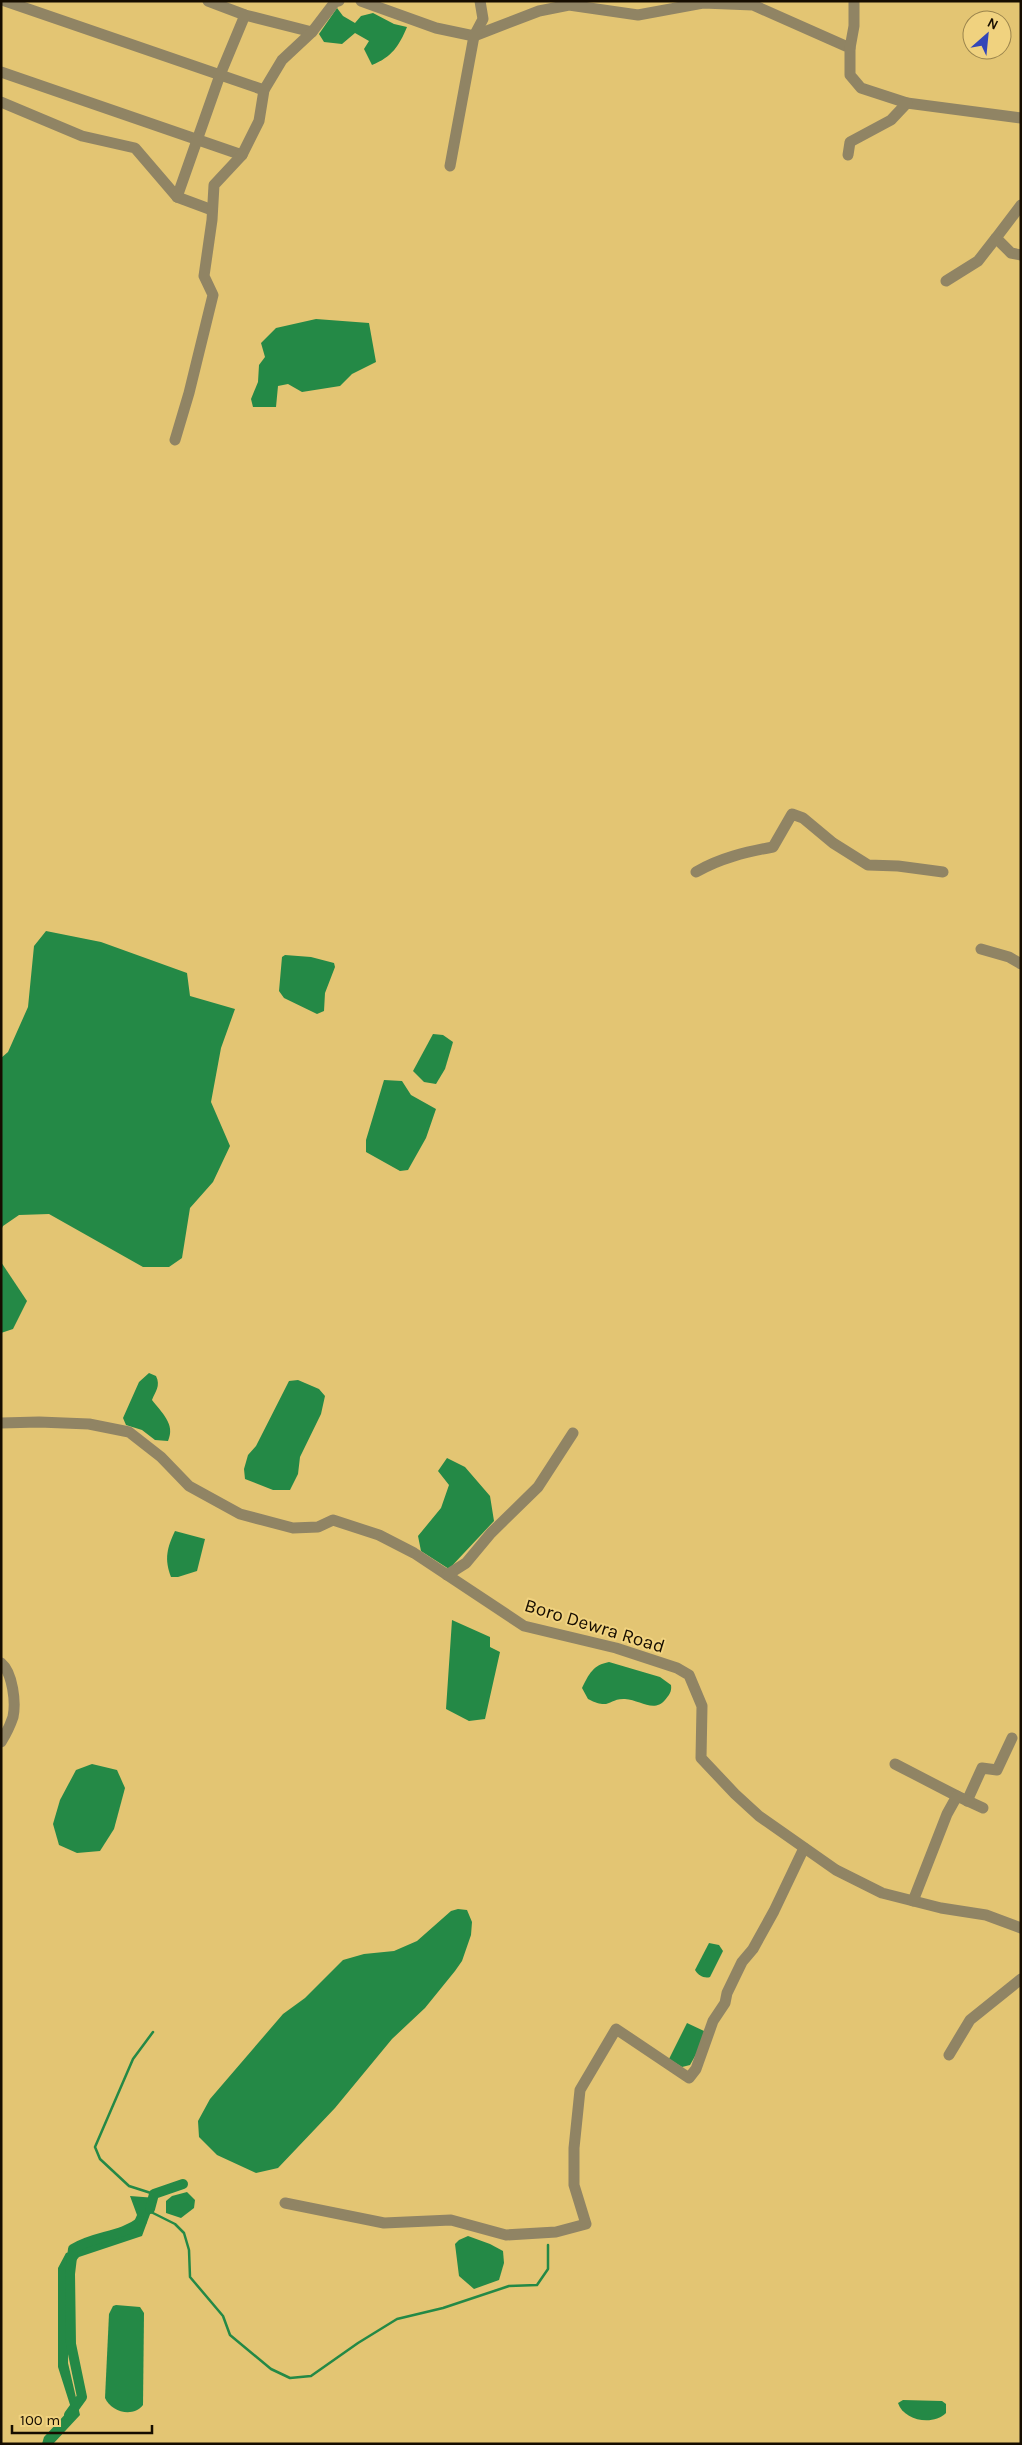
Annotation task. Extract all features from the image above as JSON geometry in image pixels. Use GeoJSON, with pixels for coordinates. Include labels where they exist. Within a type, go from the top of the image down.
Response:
{"type":"FeatureCollection","features":[{"type":"Feature","properties":{"kind":"street"},"geometry":{"type":"LineString","coordinates":[[5,1],[264,90]]}},
{"type":"Feature","properties":{"kind":"street"},"geometry":{"type":"LineString","coordinates":[[208,1],[245,15],[312,32]]}},
{"type":"Feature","properties":{"kind":"street"},"geometry":{"type":"LineString","coordinates":[[175,440],[192,385],[213,296],[204,276],[214,185],[242,155],[259,121],[264,90],[282,60],[312,32],[335,2],[339,1]]}},
{"type":"Feature","properties":{"kind":"street"},"geometry":{"type":"LineString","coordinates":[[361,1],[436,28],[474,36],[540,11],[569,5],[638,15],[703,2],[753,5],[850,48]]}},
{"type":"Feature","properties":{"kind":"street"},"geometry":{"type":"LineString","coordinates":[[450,166],[474,36],[483,19],[480,1]]}},
{"type":"Feature","properties":{"kind":"street"},"geometry":{"type":"LineString","coordinates":[[854,1],[850,75],[861,88],[908,103],[1021,118]]}},
{"type":"Feature","properties":{"kind":"street"},"geometry":{"type":"LineString","coordinates":[[177,197],[220,75],[245,15]]}},
{"type":"Feature","properties":{"kind":"street"},"geometry":{"type":"LineString","coordinates":[[1,72],[242,155]]}},
{"type":"Feature","properties":{"kind":"street"},"geometry":{"type":"LineString","coordinates":[[1,102],[82,136],[135,148],[177,197],[212,210]]}},
{"type":"Feature","properties":{"kind":"street"},"geometry":{"type":"LineString","coordinates":[[848,155],[850,142],[891,120],[908,103]]}},
{"type":"Feature","properties":{"kind":"street"},"geometry":{"type":"LineString","coordinates":[[946,281],[978,261],[1021,205]]}},
{"type":"Feature","properties":{"kind":"street"},"geometry":{"type":"LineString","coordinates":[[996,238],[1011,253],[1021,254]]}},
{"type":"Feature","properties":{"kind":"street"},"geometry":{"type":"LineString","coordinates":[[696,872],[710,864],[746,852],[773,847],[792,814],[803,818],[833,843],[868,865],[898,866],[943,872]]}},
{"type":"Feature","properties":{"kind":"street"},"geometry":{"type":"LineString","coordinates":[[981,949],[1009,957],[1021,964]]}},
{"type":"Feature","properties":{"kind":"street","name":"Boro Dewra Road"},"geometry":{"type":"LineString","coordinates":[[1,1423],[89,1424],[130,1432],[161,1457],[189,1486],[240,1514],[294,1528],[318,1527],[333,1520],[379,1535],[414,1553],[524,1626],[616,1648],[677,1668],[689,1675],[702,1706],[701,1758],[759,1816],[836,1870],[882,1892],[941,1908],[986,1915],[1021,1928]]}},
{"type":"Feature","properties":{"kind":"street"},"geometry":{"type":"LineString","coordinates":[[447,1575],[466,1563],[491,1533],[538,1487],[573,1433]]}},
{"type":"Feature","properties":{"kind":"street"},"geometry":{"type":"LineString","coordinates":[[1,1664],[6,1668],[10,1678],[14,1705],[10,1727],[1,1742]]}},
{"type":"Feature","properties":{"kind":"street"},"geometry":{"type":"LineString","coordinates":[[913,1901],[947,1814],[962,1798],[982,1768],[997,1770],[1012,1738]]}},
{"type":"Feature","properties":{"kind":"street"},"geometry":{"type":"LineString","coordinates":[[895,1764],[983,1808]]}},
{"type":"Feature","properties":{"kind":"street"},"geometry":{"type":"LineString","coordinates":[[285,2204],[384,2222],[450,2220],[506,2235],[556,2232],[586,2224],[574,2186],[574,2148],[580,2090],[595,2063],[616,2029],[689,2078],[696,2069],[713,2021],[725,2003],[726,1993],[742,1962],[753,1949],[774,1911],[804,1848]]}},
{"type":"Feature","properties":{"kind":"street"},"geometry":{"type":"LineString","coordinates":[[950,2055],[970,2020],[1021,1979]]}},
{"type":"Feature","properties":{"kind":"shaded area"},"geometry":{"type":"Polygon","coordinates":[[[337,8],[343,16],[355,23],[361,16],[373,13],[394,24],[407,27],[394,50],[385,58],[372,65],[364,49],[369,41],[355,33],[342,44],[324,42],[319,34],[337,8]]]}},
{"type":"Feature","properties":{"kind":"shaded area"},"geometry":{"type":"Polygon","coordinates":[[[316,319],[369,323],[376,362],[352,374],[340,386],[302,392],[288,384],[278,386],[276,407],[253,407],[251,399],[258,382],[259,365],[265,357],[261,343],[276,328],[316,319]]]}},
{"type":"Feature","properties":{"kind":"shaded area"},"geometry":{"type":"Polygon","coordinates":[[[46,931],[101,942],[187,973],[190,996],[235,1009],[221,1048],[211,1102],[230,1146],[213,1182],[190,1208],[182,1258],[169,1267],[143,1267],[49,1214],[19,1215],[3,1226],[1,1230],[1,1058],[8,1052],[28,1007],[34,946],[46,931]]]}},
{"type":"Feature","properties":{"kind":"shaded area"},"geometry":{"type":"Polygon","coordinates":[[[285,955],[311,957],[334,963],[335,967],[325,993],[324,1011],[317,1014],[284,998],[279,991],[282,957],[285,955]]]}},
{"type":"Feature","properties":{"kind":"shaded area"},"geometry":{"type":"Polygon","coordinates":[[[433,1034],[443,1035],[453,1042],[445,1069],[436,1084],[424,1082],[413,1071],[433,1034]]]}},
{"type":"Feature","properties":{"kind":"shaded area"},"geometry":{"type":"Polygon","coordinates":[[[384,1080],[402,1081],[411,1095],[436,1109],[426,1138],[408,1170],[400,1171],[366,1152],[366,1140],[384,1080]]]}},
{"type":"Feature","properties":{"kind":"shaded area"},"geometry":{"type":"Polygon","coordinates":[[[1,1262],[27,1301],[13,1329],[1,1333],[1,1262]]]}},
{"type":"Feature","properties":{"kind":"shaded area"},"geometry":{"type":"Polygon","coordinates":[[[149,1373],[156,1376],[158,1383],[152,1400],[169,1424],[170,1435],[168,1441],[155,1440],[142,1430],[126,1425],[123,1418],[139,1382],[149,1373]]]}},
{"type":"Feature","properties":{"kind":"shaded area"},"geometry":{"type":"Polygon","coordinates":[[[298,1380],[319,1389],[325,1396],[321,1414],[300,1457],[298,1474],[290,1490],[273,1490],[245,1479],[244,1469],[248,1455],[256,1446],[289,1381],[298,1380]]]}},
{"type":"Feature","properties":{"kind":"shaded area"},"geometry":{"type":"Polygon","coordinates":[[[447,1458],[465,1467],[490,1496],[494,1521],[449,1569],[421,1551],[418,1536],[441,1508],[449,1485],[438,1471],[447,1458]]]}},
{"type":"Feature","properties":{"kind":"shaded area"},"geometry":{"type":"Polygon","coordinates":[[[175,1531],[205,1539],[197,1571],[178,1577],[171,1577],[167,1554],[175,1531]]]}},
{"type":"Feature","properties":{"kind":"shaded area"},"geometry":{"type":"Polygon","coordinates":[[[452,1620],[490,1637],[490,1647],[500,1652],[485,1719],[469,1721],[446,1709],[452,1620]]]}},
{"type":"Feature","properties":{"kind":"shaded area"},"geometry":{"type":"Polygon","coordinates":[[[609,1662],[660,1677],[671,1685],[670,1693],[661,1704],[651,1706],[625,1699],[601,1704],[588,1699],[582,1688],[587,1678],[599,1665],[609,1662]]]}},
{"type":"Feature","properties":{"kind":"shaded area"},"geometry":{"type":"Polygon","coordinates":[[[92,1764],[117,1770],[125,1788],[114,1829],[100,1851],[77,1853],[59,1845],[53,1824],[60,1800],[76,1770],[92,1764]]]}},
{"type":"Feature","properties":{"kind":"shaded area"},"geometry":{"type":"Polygon","coordinates":[[[458,1909],[467,1910],[472,1922],[471,1935],[462,1961],[425,2008],[392,2039],[335,2108],[278,2168],[256,2173],[217,2155],[199,2137],[198,2121],[210,2099],[283,2014],[305,1998],[343,1960],[364,1954],[394,1951],[417,1941],[451,1911],[458,1909]]]}},
{"type":"Feature","properties":{"kind":"shaded area"},"geometry":{"type":"Polygon","coordinates":[[[709,1943],[719,1945],[723,1951],[710,1977],[703,1977],[695,1970],[709,1943]]]}},
{"type":"Feature","properties":{"kind":"shaded area"},"geometry":{"type":"Polygon","coordinates":[[[687,2023],[704,2031],[703,2042],[690,2065],[682,2067],[669,2059],[687,2023]]]}},
{"type":"Feature","properties":{"kind":"shaded area"},"geometry":{"type":"Polygon","coordinates":[[[187,2192],[195,2200],[194,2208],[181,2218],[166,2213],[166,2201],[172,2196],[187,2192]]]}},
{"type":"Feature","properties":{"kind":"shaded area"},"geometry":{"type":"Polygon","coordinates":[[[130,2196],[156,2198],[142,2236],[79,2257],[69,2269],[68,2363],[80,2415],[53,2444],[42,2444],[44,2437],[71,2408],[58,2367],[58,2268],[66,2253],[129,2233],[137,2215],[130,2196]]]}},
{"type":"Feature","properties":{"kind":"shaded area"},"geometry":{"type":"Polygon","coordinates":[[[468,2236],[503,2251],[504,2263],[499,2280],[474,2289],[459,2276],[455,2244],[468,2236]]]}},
{"type":"Feature","properties":{"kind":"shaded area"},"geometry":{"type":"Polygon","coordinates":[[[113,2306],[140,2307],[144,2313],[143,2405],[139,2409],[128,2412],[122,2412],[112,2407],[105,2398],[109,2314],[113,2306]]]}},
{"type":"Feature","properties":{"kind":"shaded area"},"geometry":{"type":"Polygon","coordinates":[[[903,2400],[942,2401],[946,2404],[946,2413],[934,2419],[919,2420],[912,2418],[901,2409],[898,2403],[903,2400]]]}},
{"type":"Feature","properties":{"kind":"waterway"},"geometry":{"type":"LineString","coordinates":[[153,2032],[133,2059],[95,2147],[100,2159],[129,2186],[154,2194]]}},
{"type":"Feature","properties":{"kind":"waterway"},"geometry":{"type":"LineString","coordinates":[[150,2209],[154,2194],[183,2184]]}},
{"type":"Feature","properties":{"kind":"waterway"},"geometry":{"type":"LineString","coordinates":[[149,2211],[175,2224],[184,2233],[189,2250],[190,2277],[223,2316],[230,2335],[271,2369],[290,2378],[311,2376],[358,2343],[397,2319],[443,2308],[509,2286],[537,2285],[548,2269],[548,2245]]}},
{"type":"Feature","properties":{"kind":"waterway"},"geometry":{"type":"LineString","coordinates":[[69,2415],[82,2397],[71,2344],[70,2274],[73,2249],[81,2244],[125,2231],[142,2221]]}}]}
